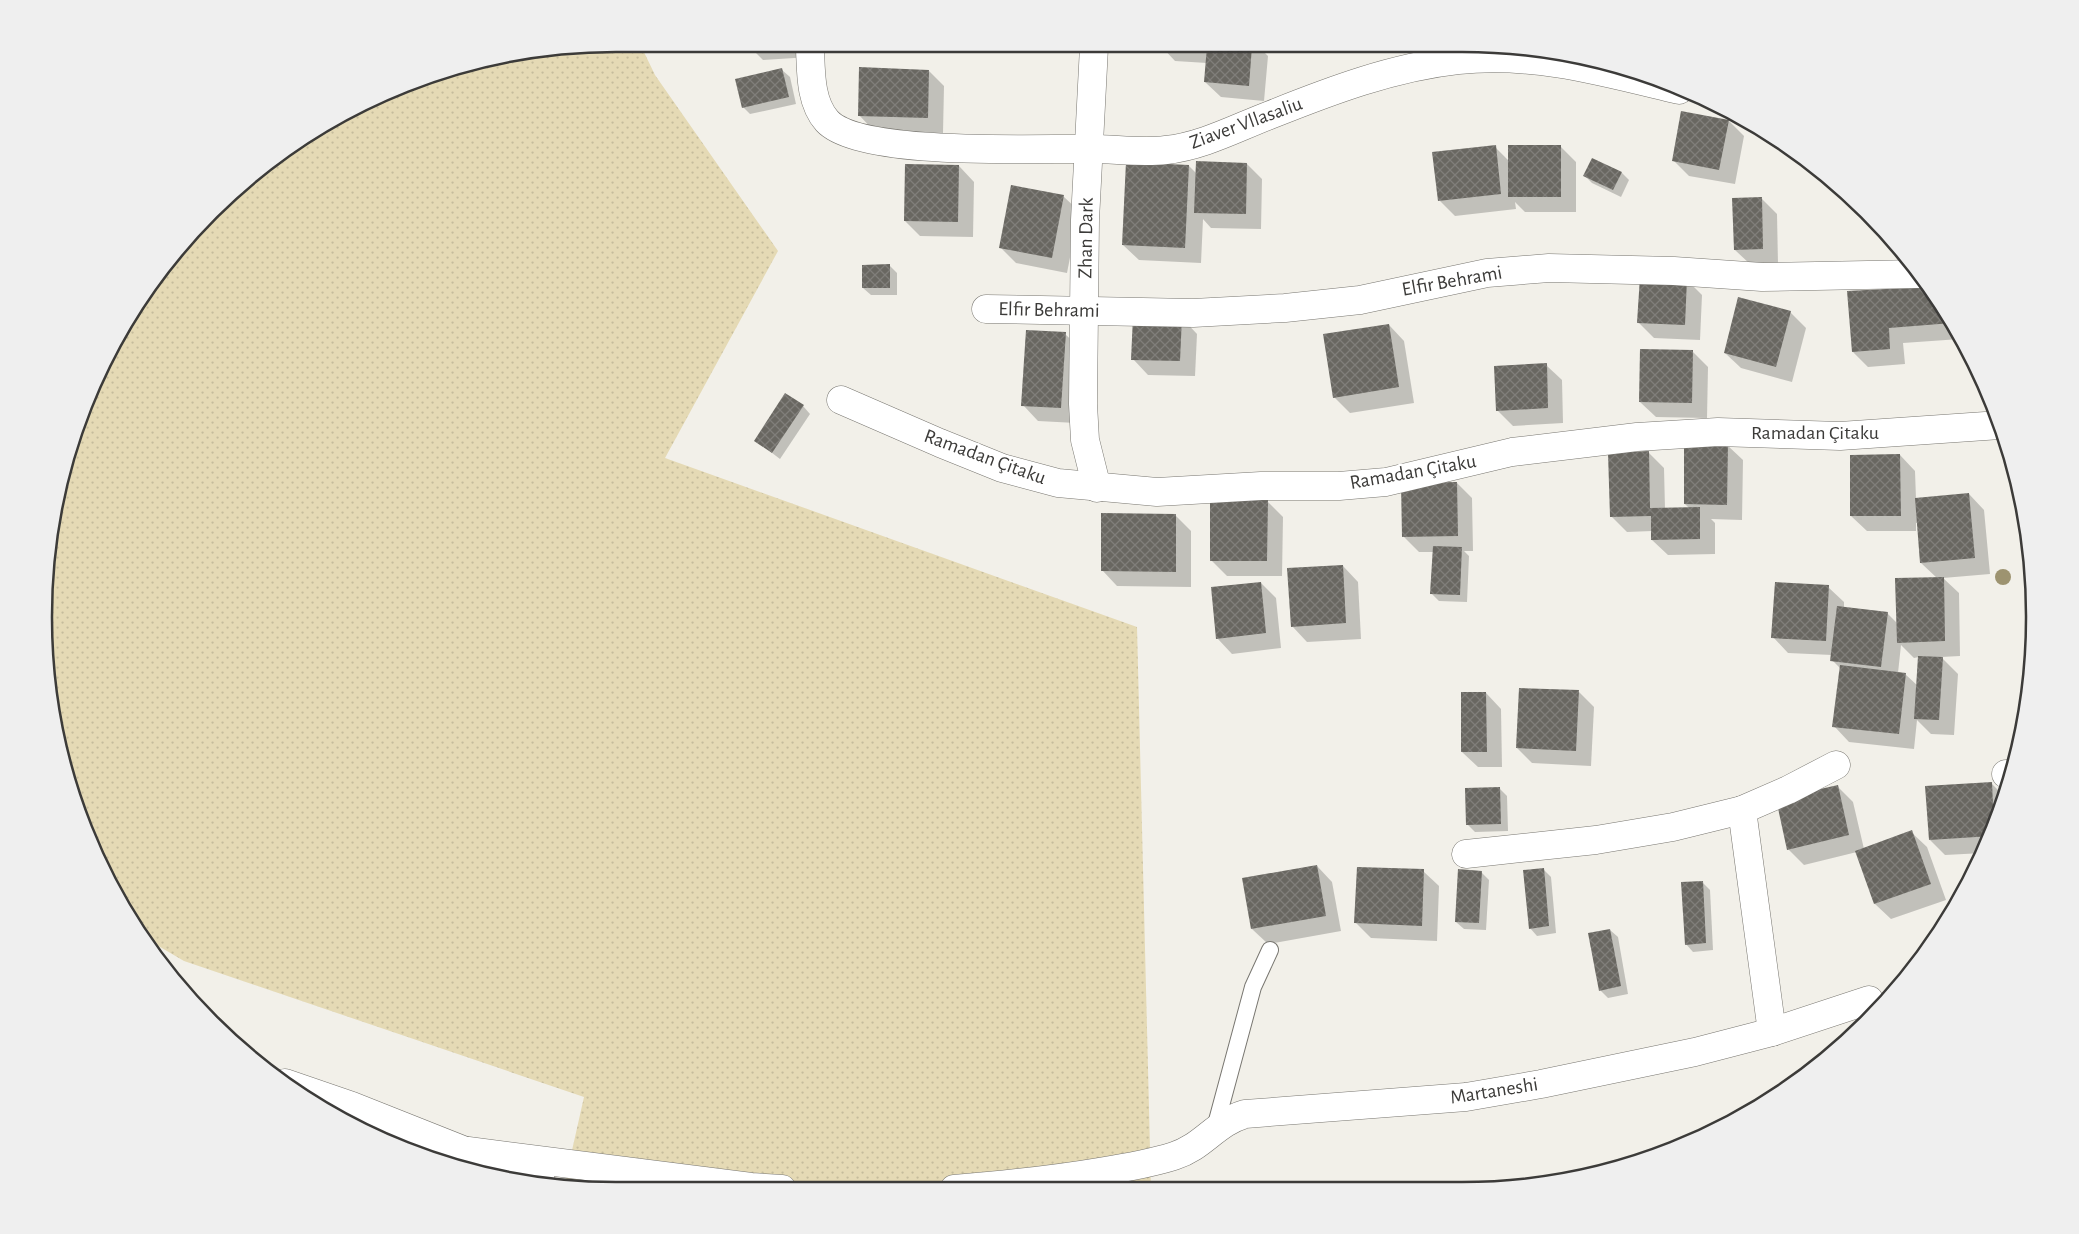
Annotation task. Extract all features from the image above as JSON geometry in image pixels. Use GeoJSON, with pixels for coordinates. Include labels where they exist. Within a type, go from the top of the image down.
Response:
{"type":"FeatureCollection","features":[{"type":"Feature","properties":{"kind":"street","name":"Ziaver Vllasaliu"},"geometry":{"type":"LineString","coordinates":[[810,52],[812,80],[817,103],[827,121],[846,133],[868,139],[910,146],[1166,150],[1217,138],[1268,116],[1345,87],[1402,70],[1456,60],[1508,58],[1565,63],[1632,79]]}},
{"type":"Feature","properties":{"kind":"street","name":"Zhan Dark"},"geometry":{"type":"LineString","coordinates":[[1094,52],[1085,220],[1083,404],[1085,440],[1097,488]]}},
{"type":"Feature","properties":{"kind":"street","name":"Elfir Behrami"},"geometry":{"type":"LineString","coordinates":[[986,309],[1194,312],[1285,308],[1360,300],[1487,272],[1549,268],[1674,271],[1762,277],[1911,274]]}},
{"type":"Feature","properties":{"kind":"street","name":"Ramadan Çitaku"},"geometry":{"type":"LineString","coordinates":[[841,400],[940,444],[1002,468],[1058,483],[1157,492],[1261,486],[1339,486],[1386,482],[1512,452],[1637,436],[1718,432],[1840,436],[1993,425]]}},
{"type":"Feature","properties":{"kind":"street"},"geometry":{"type":"LineString","coordinates":[[1466,854],[1596,840],[1673,827],[1742,810],[1788,790],[1836,765]]}},
{"type":"Feature","properties":{"kind":"street"},"geometry":{"type":"LineString","coordinates":[[1742,810],[1772,1032]]}},
{"type":"Feature","properties":{"kind":"street","name":"Martaneshi"},"geometry":{"type":"LineString","coordinates":[[1029,1182],[1139,1166],[1175,1156],[1196,1146],[1230,1118],[1245,1114],[1466,1097],[1541,1084],[1695,1052],[1772,1032],[1869,1000]]}},
{"type":"Feature","properties":{"kind":"street"},"geometry":{"type":"LineString","coordinates":[[314,1093],[352,1106],[519,1173]]}},
{"type":"Feature","properties":{"kind":"street"},"geometry":{"type":"LineString","coordinates":[[468,1152],[709,1182]]}},
{"type":"Feature","properties":{"kind":"lane"},"geometry":{"type":"LineString","coordinates":[[1216,1128],[1253,987],[1270,950]]}},
{"type":"Feature","properties":{"kind":"shaded area"},"geometry":{"type":"Polygon","coordinates":[[[644,52],[655,75],[778,251],[665,458],[1137,627],[1151,1182],[617,1182],[566,1179],[584,1097],[184,961],[159,946],[148,931],[128,899],[95,833],[72,763],[57,691],[52,617],[57,543],[63,507],[82,436],[95,401],[111,367],[128,335],[169,273],[218,218],[273,169],[335,128],[401,95],[436,82],[507,63],[543,57],[580,54],[644,52]]]}},
{"type":"Feature","properties":{"kind":"building"},"geometry":{"type":"Polygon","coordinates":[[[1206,52],[1252,52],[1249,86],[1204,82],[1206,52]]]}},
{"type":"Feature","properties":{"kind":"building"},"geometry":{"type":"Polygon","coordinates":[[[859,67],[929,70],[928,118],[858,116],[859,67]]]}},
{"type":"Feature","properties":{"kind":"building"},"geometry":{"type":"Polygon","coordinates":[[[782,68],[789,97],[742,108],[735,79],[782,68]]]}},
{"type":"Feature","properties":{"kind":"building"},"geometry":{"type":"Polygon","coordinates":[[[1681,111],[1729,120],[1719,170],[1672,161],[1681,111]]]}},
{"type":"Feature","properties":{"kind":"building"},"geometry":{"type":"Polygon","coordinates":[[[1496,145],[1501,194],[1438,201],[1432,152],[1496,145]]]}},
{"type":"Feature","properties":{"kind":"building"},"geometry":{"type":"Polygon","coordinates":[[[1508,145],[1561,145],[1561,197],[1508,197],[1508,145]]]}},
{"type":"Feature","properties":{"kind":"building"},"geometry":{"type":"Polygon","coordinates":[[[1592,158],[1622,172],[1613,190],[1583,176],[1592,158]]]}},
{"type":"Feature","properties":{"kind":"building"},"geometry":{"type":"Polygon","coordinates":[[[1196,161],[1247,163],[1246,214],[1194,213],[1196,161]]]}},
{"type":"Feature","properties":{"kind":"building"},"geometry":{"type":"Polygon","coordinates":[[[1126,162],[1189,165],[1185,248],[1122,245],[1126,162]]]}},
{"type":"Feature","properties":{"kind":"building"},"geometry":{"type":"Polygon","coordinates":[[[905,164],[959,165],[958,222],[904,221],[905,164]]]}},
{"type":"Feature","properties":{"kind":"building"},"geometry":{"type":"Polygon","coordinates":[[[1011,185],[1064,195],[1052,258],[999,248],[1011,185]]]}},
{"type":"Feature","properties":{"kind":"building"},"geometry":{"type":"Polygon","coordinates":[[[1762,197],[1763,249],[1734,250],[1732,198],[1762,197]]]}},
{"type":"Feature","properties":{"kind":"building"},"geometry":{"type":"Polygon","coordinates":[[[890,264],[890,288],[862,288],[862,265],[890,264]]]}},
{"type":"Feature","properties":{"kind":"building"},"geometry":{"type":"Polygon","coordinates":[[[1640,276],[1687,279],[1685,325],[1637,323],[1640,276]]]}},
{"type":"Feature","properties":{"kind":"building"},"geometry":{"type":"Polygon","coordinates":[[[1915,280],[1944,324],[1889,328],[1890,349],[1852,352],[1847,291],[1886,289],[1885,282],[1915,280]]]}},
{"type":"Feature","properties":{"kind":"building"},"geometry":{"type":"Polygon","coordinates":[[[1738,297],[1791,311],[1776,367],[1724,353],[1738,297]]]}},
{"type":"Feature","properties":{"kind":"building"},"geometry":{"type":"Polygon","coordinates":[[[1133,316],[1182,317],[1180,361],[1131,360],[1133,316]]]}},
{"type":"Feature","properties":{"kind":"building"},"geometry":{"type":"Polygon","coordinates":[[[1389,324],[1399,387],[1333,398],[1323,334],[1389,324]]]}},
{"type":"Feature","properties":{"kind":"building"},"geometry":{"type":"Polygon","coordinates":[[[1026,330],[1066,332],[1061,408],[1021,406],[1026,330]]]}},
{"type":"Feature","properties":{"kind":"building"},"geometry":{"type":"Polygon","coordinates":[[[1640,349],[1693,350],[1692,403],[1639,402],[1640,349]]]}},
{"type":"Feature","properties":{"kind":"building"},"geometry":{"type":"Polygon","coordinates":[[[1547,363],[1548,408],[1496,411],[1494,366],[1547,363]]]}},
{"type":"Feature","properties":{"kind":"building"},"geometry":{"type":"Polygon","coordinates":[[[785,393],[804,405],[772,453],[754,441],[785,393]]]}},
{"type":"Feature","properties":{"kind":"building"},"geometry":{"type":"Polygon","coordinates":[[[1684,443],[1728,443],[1727,505],[1684,504],[1684,443]]]}},
{"type":"Feature","properties":{"kind":"building"},"geometry":{"type":"Polygon","coordinates":[[[1649,451],[1650,508],[1700,507],[1700,539],[1651,540],[1651,516],[1610,517],[1608,453],[1649,451]]]}},
{"type":"Feature","properties":{"kind":"building"},"geometry":{"type":"Polygon","coordinates":[[[1900,454],[1901,516],[1850,516],[1850,455],[1900,454]]]}},
{"type":"Feature","properties":{"kind":"building"},"geometry":{"type":"Polygon","coordinates":[[[1457,482],[1458,536],[1402,537],[1401,483],[1457,482]]]}},
{"type":"Feature","properties":{"kind":"building"},"geometry":{"type":"Polygon","coordinates":[[[1969,493],[1975,558],[1920,563],[1915,498],[1969,493]]]}},
{"type":"Feature","properties":{"kind":"building"},"geometry":{"type":"Polygon","coordinates":[[[1210,500],[1268,500],[1267,561],[1210,561],[1210,500]]]}},
{"type":"Feature","properties":{"kind":"building"},"geometry":{"type":"Polygon","coordinates":[[[1101,513],[1176,514],[1176,572],[1101,571],[1101,513]]]}},
{"type":"Feature","properties":{"kind":"building"},"geometry":{"type":"Polygon","coordinates":[[[1433,546],[1462,547],[1460,595],[1430,594],[1433,546]]]}},
{"type":"Feature","properties":{"kind":"building"},"geometry":{"type":"Polygon","coordinates":[[[1343,565],[1346,623],[1291,627],[1287,568],[1343,565]]]}},
{"type":"Feature","properties":{"kind":"building"},"geometry":{"type":"Polygon","coordinates":[[[1944,577],[1945,641],[1897,643],[1895,578],[1944,577]]]}},
{"type":"Feature","properties":{"kind":"building"},"geometry":{"type":"Polygon","coordinates":[[[1261,582],[1266,633],[1216,639],[1211,587],[1261,582]]]}},
{"type":"Feature","properties":{"kind":"building"},"geometry":{"type":"Polygon","coordinates":[[[1775,582],[1829,585],[1826,641],[1771,638],[1775,582]]]}},
{"type":"Feature","properties":{"kind":"building"},"geometry":{"type":"Polygon","coordinates":[[[1837,606],[1888,612],[1881,667],[1830,661],[1837,606]]]}},
{"type":"Feature","properties":{"kind":"building"},"geometry":{"type":"Polygon","coordinates":[[[1918,656],[1943,657],[1939,720],[1914,719],[1918,656]]]}},
{"type":"Feature","properties":{"kind":"building"},"geometry":{"type":"Polygon","coordinates":[[[1840,665],[1906,673],[1899,734],[1832,727],[1840,665]]]}},
{"type":"Feature","properties":{"kind":"building"},"geometry":{"type":"Polygon","coordinates":[[[1519,688],[1579,690],[1576,751],[1516,748],[1519,688]]]}},
{"type":"Feature","properties":{"kind":"building"},"geometry":{"type":"Polygon","coordinates":[[[1461,692],[1486,692],[1487,752],[1461,752],[1461,692]]]}},
{"type":"Feature","properties":{"kind":"building"},"geometry":{"type":"Polygon","coordinates":[[[1992,782],[1993,808],[1982,837],[1929,840],[1925,786],[1992,782]]]}},
{"type":"Feature","properties":{"kind":"building"},"geometry":{"type":"Polygon","coordinates":[[[1838,785],[1849,835],[1787,850],[1776,799],[1838,785]]]}},
{"type":"Feature","properties":{"kind":"building"},"geometry":{"type":"Polygon","coordinates":[[[1500,787],[1501,824],[1466,825],[1465,788],[1500,787]]]}},
{"type":"Feature","properties":{"kind":"building"},"geometry":{"type":"Polygon","coordinates":[[[1912,830],[1931,884],[1874,904],[1855,851],[1912,830]]]}},
{"type":"Feature","properties":{"kind":"building"},"geometry":{"type":"Polygon","coordinates":[[[1317,865],[1326,916],[1251,929],[1242,878],[1317,865]]]}},
{"type":"Feature","properties":{"kind":"building"},"geometry":{"type":"Polygon","coordinates":[[[1357,867],[1424,869],[1422,926],[1354,923],[1357,867]]]}},
{"type":"Feature","properties":{"kind":"building"},"geometry":{"type":"Polygon","coordinates":[[[1544,868],[1549,926],[1529,929],[1523,870],[1544,868]]]}},
{"type":"Feature","properties":{"kind":"building"},"geometry":{"type":"Polygon","coordinates":[[[1458,869],[1482,871],[1479,923],[1455,922],[1458,869]]]}},
{"type":"Feature","properties":{"kind":"building"},"geometry":{"type":"Polygon","coordinates":[[[1703,881],[1706,943],[1685,945],[1681,882],[1703,881]]]}},
{"type":"Feature","properties":{"kind":"building"},"geometry":{"type":"Polygon","coordinates":[[[1610,929],[1621,986],[1599,991],[1588,933],[1610,929]]]}}]}
